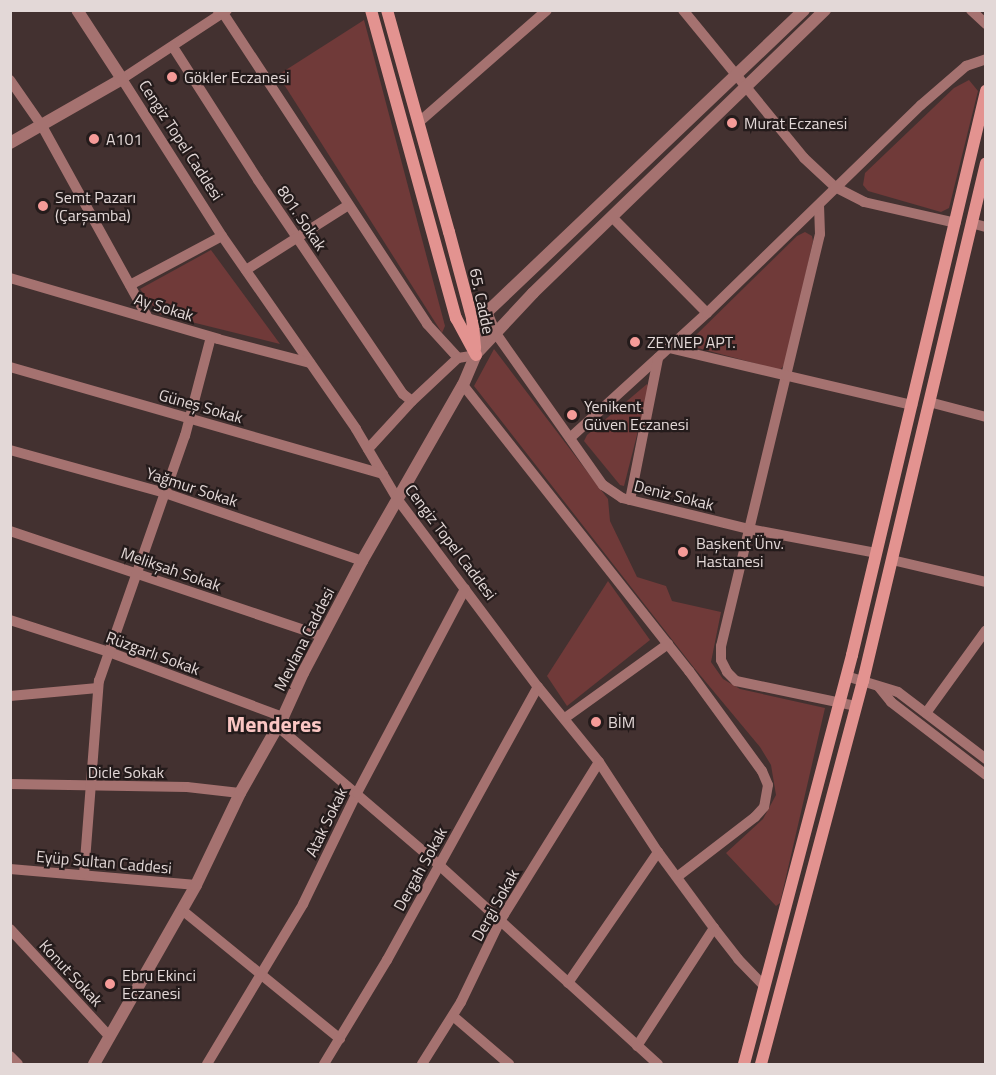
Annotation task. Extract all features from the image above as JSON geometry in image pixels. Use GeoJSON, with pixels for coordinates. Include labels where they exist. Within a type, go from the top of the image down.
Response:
{"type":"FeatureCollection","features":[{"type":"Feature","properties":{"kind":"main road","name":"65. Cadde"},"geometry":{"type":"LineString","coordinates":[[371,10],[456,318],[476,355]]}},
{"type":"Feature","properties":{"kind":"main road","name":"65. Cadde"},"geometry":{"type":"LineString","coordinates":[[387,10],[472,318],[476,355]]}},
{"type":"Feature","properties":{"kind":"main road"},"geometry":{"type":"LineString","coordinates":[[744,1065],[846,676],[986,91]]}},
{"type":"Feature","properties":{"kind":"main road"},"geometry":{"type":"LineString","coordinates":[[761,1065],[863,681],[986,162]]}},
{"type":"Feature","properties":{"kind":"main road"},"geometry":{"type":"LineString","coordinates":[[958,210],[970,224]]}},
{"type":"Feature","properties":{"kind":"main road"},"geometry":{"type":"LineString","coordinates":[[955,227],[970,224]]}},
{"type":"Feature","properties":{"kind":"main road"},"geometry":{"type":"LineString","coordinates":[[764,986],[782,982]]}},
{"type":"Feature","properties":{"kind":"main road"},"geometry":{"type":"LineString","coordinates":[[764,986],[777,1000]]}},
{"type":"Feature","properties":{"kind":"street","name":"Cengiz Topel Caddesi"},"geometry":{"type":"LineString","coordinates":[[77,10],[222,236],[368,449],[398,500],[538,687],[599,762],[658,852],[714,928],[738,959],[764,986]]}},
{"type":"Feature","properties":{"kind":"street"},"geometry":{"type":"LineString","coordinates":[[418,123],[547,10]]}},
{"type":"Feature","properties":{"kind":"street"},"geometry":{"type":"LineString","coordinates":[[683,10],[804,158],[836,187],[864,202],[955,227]]}},
{"type":"Feature","properties":{"kind":"street"},"geometry":{"type":"LineString","coordinates":[[476,355],[487,312],[737,77],[804,10]]}},
{"type":"Feature","properties":{"kind":"street"},"geometry":{"type":"LineString","coordinates":[[368,449],[412,401],[458,358],[476,355],[497,335],[533,293],[747,89],[825,10]]}},
{"type":"Feature","properties":{"kind":"street"},"geometry":{"type":"LineString","coordinates":[[971,10],[986,24]]}},
{"type":"Feature","properties":{"kind":"street"},"geometry":{"type":"LineString","coordinates":[[10,143],[122,79],[173,47],[222,11],[347,206],[427,324],[458,358]]}},
{"type":"Feature","properties":{"kind":"street","name":"801. Sokak"},"geometry":{"type":"LineString","coordinates":[[173,47],[297,237],[403,394],[412,401]]}},
{"type":"Feature","properties":{"kind":"street"},"geometry":{"type":"LineString","coordinates":[[570,438],[708,313],[836,187],[944,86],[966,66],[986,59]]}},
{"type":"Feature","properties":{"kind":"street"},"geometry":{"type":"LineString","coordinates":[[10,80],[42,126],[148,318]]}},
{"type":"Feature","properties":{"kind":"street"},"geometry":{"type":"LineString","coordinates":[[819,205],[820,234],[721,646],[721,660],[727,672],[736,681],[856,706]]}},
{"type":"Feature","properties":{"kind":"street"},"geometry":{"type":"LineString","coordinates":[[246,270],[347,206]]}},
{"type":"Feature","properties":{"kind":"street"},"geometry":{"type":"LineString","coordinates":[[612,218],[708,313]]}},
{"type":"Feature","properties":{"kind":"street"},"geometry":{"type":"LineString","coordinates":[[970,224],[986,227]]}},
{"type":"Feature","properties":{"kind":"street"},"geometry":{"type":"LineString","coordinates":[[130,285],[222,236]]}},
{"type":"Feature","properties":{"kind":"street","name":"Ay Sokak"},"geometry":{"type":"LineString","coordinates":[[10,278],[211,337],[310,363]]}},
{"type":"Feature","properties":{"kind":"street","name":"Deniz Sokak"},"geometry":{"type":"LineString","coordinates":[[487,312],[497,335],[603,485],[630,500],[749,529],[876,553]]}},
{"type":"Feature","properties":{"kind":"street"},"geometry":{"type":"LineString","coordinates":[[84,874],[98,688],[165,493],[189,418],[211,337]]}},
{"type":"Feature","properties":{"kind":"street"},"geometry":{"type":"LineString","coordinates":[[669,348],[912,405]]}},
{"type":"Feature","properties":{"kind":"street","name":"Mevlana Caddesi"},"geometry":{"type":"LineString","coordinates":[[94,1065],[196,885],[240,793],[280,722],[322,636],[362,561],[463,385],[476,355]]}},
{"type":"Feature","properties":{"kind":"street"},"geometry":{"type":"LineString","coordinates":[[630,500],[658,358]]}},
{"type":"Feature","properties":{"kind":"street","name":"Güneş Sokak"},"geometry":{"type":"LineString","coordinates":[[10,367],[383,474]]}},
{"type":"Feature","properties":{"kind":"street"},"geometry":{"type":"LineString","coordinates":[[463,385],[668,644],[762,771],[768,785],[764,807],[755,817],[677,877]]}},
{"type":"Feature","properties":{"kind":"street"},"geometry":{"type":"LineString","coordinates":[[928,402],[986,417]]}},
{"type":"Feature","properties":{"kind":"street","name":"Yağmur Sokak"},"geometry":{"type":"LineString","coordinates":[[10,450],[165,493],[362,561]]}},
{"type":"Feature","properties":{"kind":"street","name":"Melikşah Sokak"},"geometry":{"type":"LineString","coordinates":[[10,531],[322,636]]}},
{"type":"Feature","properties":{"kind":"street"},"geometry":{"type":"LineString","coordinates":[[892,560],[986,582]]}},
{"type":"Feature","properties":{"kind":"street","name":"Atak Sokak"},"geometry":{"type":"LineString","coordinates":[[207,1065],[303,904],[357,793],[465,589]]}},
{"type":"Feature","properties":{"kind":"street","name":"Rüzgarlı Sokak"},"geometry":{"type":"LineString","coordinates":[[10,620],[109,652],[280,722],[658,1065]]}},
{"type":"Feature","properties":{"kind":"street"},"geometry":{"type":"LineString","coordinates":[[926,713],[986,630]]}},
{"type":"Feature","properties":{"kind":"street"},"geometry":{"type":"LineString","coordinates":[[565,718],[668,644]]}},
{"type":"Feature","properties":{"kind":"street"},"geometry":{"type":"LineString","coordinates":[[846,676],[898,692],[986,759]]}},
{"type":"Feature","properties":{"kind":"street","name":"Dergah Sokak"},"geometry":{"type":"LineString","coordinates":[[324,1065],[440,865],[538,687]]}},
{"type":"Feature","properties":{"kind":"street"},"geometry":{"type":"LineString","coordinates":[[879,687],[891,702],[986,775]]}},
{"type":"Feature","properties":{"kind":"street"},"geometry":{"type":"LineString","coordinates":[[10,696],[98,688]]}},
{"type":"Feature","properties":{"kind":"street","name":"Dergi Sokak"},"geometry":{"type":"LineString","coordinates":[[422,1065],[453,1016],[500,921],[599,762]]}},
{"type":"Feature","properties":{"kind":"street","name":"Dicle Sokak"},"geometry":{"type":"LineString","coordinates":[[10,784],[187,787],[240,793]]}},
{"type":"Feature","properties":{"kind":"street"},"geometry":{"type":"LineString","coordinates":[[568,983],[658,852]]}},
{"type":"Feature","properties":{"kind":"street","name":"Eyüp Sultan Caddesi"},"geometry":{"type":"LineString","coordinates":[[10,869],[196,885]]}},
{"type":"Feature","properties":{"kind":"street"},"geometry":{"type":"LineString","coordinates":[[182,910],[340,1039]]}},
{"type":"Feature","properties":{"kind":"street"},"geometry":{"type":"LineString","coordinates":[[637,1046],[714,928]]}},
{"type":"Feature","properties":{"kind":"street","name":"Konut Sokak"},"geometry":{"type":"LineString","coordinates":[[10,929],[110,1037]]}},
{"type":"Feature","properties":{"kind":"street"},"geometry":{"type":"LineString","coordinates":[[453,1016],[509,1065]]}},
{"type":"Feature","properties":{"kind":"street"},"geometry":{"type":"LineString","coordinates":[[10,1056],[18,1065]]}},
{"type":"Feature","properties":{"kind":"shaded area"},"geometry":{"type":"Polygon","coordinates":[[[364,20],[445,326],[442,333],[278,75],[364,20]]]}},
{"type":"Feature","properties":{"kind":"shaded area"},"geometry":{"type":"Polygon","coordinates":[[[969,80],[978,91],[949,208],[941,212],[868,191],[863,185],[865,173],[954,88],[969,80]]]}},
{"type":"Feature","properties":{"kind":"shaded area"},"geometry":{"type":"Polygon","coordinates":[[[805,232],[812,236],[813,241],[786,363],[780,370],[698,348],[694,343],[696,335],[797,236],[805,232]]]}},
{"type":"Feature","properties":{"kind":"shaded area"},"geometry":{"type":"Polygon","coordinates":[[[211,250],[280,344],[159,314],[140,289],[211,250]]]}},
{"type":"Feature","properties":{"kind":"shaded area"},"geometry":{"type":"Polygon","coordinates":[[[494,349],[608,499],[610,521],[637,577],[666,586],[672,601],[721,612],[711,662],[723,679],[740,689],[825,708],[780,903],[776,906],[726,853],[763,819],[776,795],[771,765],[760,747],[695,669],[474,386],[494,349]]]}},
{"type":"Feature","properties":{"kind":"shaded area"},"geometry":{"type":"Polygon","coordinates":[[[647,384],[649,388],[624,486],[620,485],[584,441],[587,435],[647,384]]]}},
{"type":"Feature","properties":{"kind":"shaded area"},"geometry":{"type":"Polygon","coordinates":[[[608,581],[650,640],[567,706],[547,676],[608,581]]]}},
{"type":"Feature","properties":{"kind":"place","name":"Gökler Eczanesi"},"geometry":{"type":"Point","coordinates":[172,77]}},
{"type":"Feature","properties":{"kind":"place","name":"Murat Eczanesi"},"geometry":{"type":"Point","coordinates":[732,123]}},
{"type":"Feature","properties":{"kind":"place","name":"A101"},"geometry":{"type":"Point","coordinates":[94,139]}},
{"type":"Feature","properties":{"kind":"place","name":"Semt Pazarı (Çarşamba)"},"geometry":{"type":"Point","coordinates":[43,206]}},
{"type":"Feature","properties":{"kind":"place","name":"ZEYNEP APT."},"geometry":{"type":"Point","coordinates":[635,342]}},
{"type":"Feature","properties":{"kind":"place","name":"Yenikent Güven Eczanesi"},"geometry":{"type":"Point","coordinates":[572,415]}},
{"type":"Feature","properties":{"kind":"place","name":"Başkent Ünv. Hastanesi"},"geometry":{"type":"Point","coordinates":[683,552]}},
{"type":"Feature","properties":{"kind":"place","name":"BİM"},"geometry":{"type":"Point","coordinates":[596,722]}},
{"type":"Feature","properties":{"kind":"place","name":"Ebru Ekinci Eczanesi"},"geometry":{"type":"Point","coordinates":[110,984]}},
{"type":"Feature","properties":{"kind":"district","name":"Menderes"},"geometry":{"type":"Point","coordinates":[274,725]}}]}
